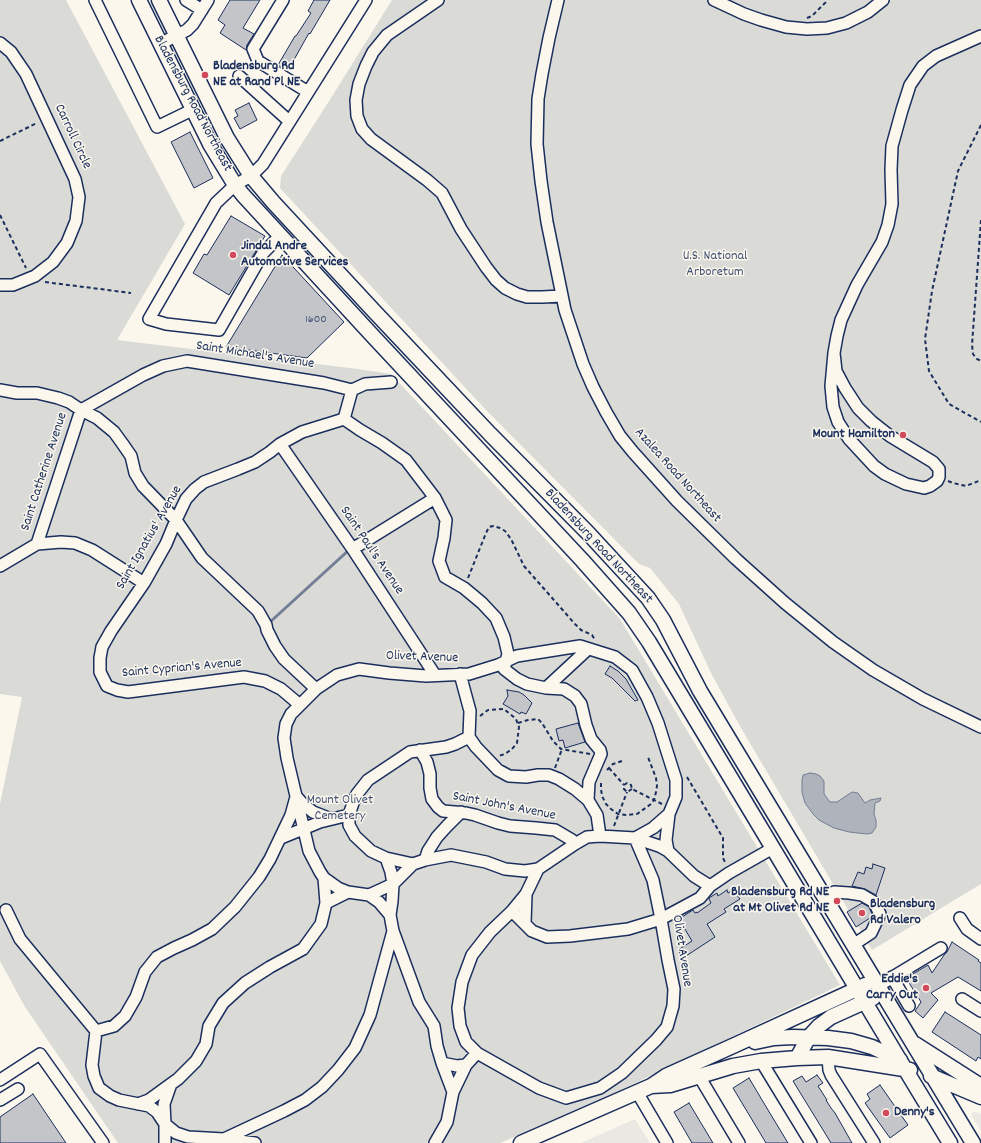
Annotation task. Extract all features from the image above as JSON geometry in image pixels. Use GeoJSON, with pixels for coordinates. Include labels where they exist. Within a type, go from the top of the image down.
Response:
{"type":"FeatureCollection","features":[{"type":"Feature","properties":{"kind":"main road","name":"Bladensburg Road Northeast"},"geometry":{"type":"LineString","coordinates":[[139,0],[192,110],[210,144],[235,185],[280,236],[556,532],[629,613],[649,642],[950,1143]]}},
{"type":"Feature","properties":{"kind":"main road","name":"Bladensburg Road Northeast"},"geometry":{"type":"LineString","coordinates":[[159,0],[227,138],[251,176],[273,202],[373,310],[490,434],[588,533],[648,598],[663,620],[700,691],[973,1143]]}},
{"type":"Feature","properties":{"kind":"main road"},"geometry":{"type":"LineString","coordinates":[[360,322],[373,310]]}},
{"type":"Feature","properties":{"kind":"main road"},"geometry":{"type":"LineString","coordinates":[[759,825],[776,816]]}},
{"type":"Feature","properties":{"kind":"main road"},"geometry":{"type":"LineString","coordinates":[[784,867],[800,857]]}},
{"type":"Feature","properties":{"kind":"main road"},"geometry":{"type":"LineString","coordinates":[[521,1143],[651,1086],[666,1076],[857,990],[878,986]]}},
{"type":"Feature","properties":{"kind":"main road"},"geometry":{"type":"LineString","coordinates":[[797,1058],[809,1037],[819,1026],[831,1017],[865,1002],[878,986]]}},
{"type":"Feature","properties":{"kind":"main road"},"geometry":{"type":"LineString","coordinates":[[735,1045],[774,1038],[809,1037],[851,1041],[872,1047],[902,1064],[981,1097]]}},
{"type":"Feature","properties":{"kind":"main road"},"geometry":{"type":"LineString","coordinates":[[913,1042],[981,1086]]}},
{"type":"Feature","properties":{"kind":"main road"},"geometry":{"type":"LineString","coordinates":[[651,1086],[670,1085],[733,1066],[761,1061],[828,1057],[902,1064]]}},
{"type":"Feature","properties":{"kind":"street"},"geometry":{"type":"LineString","coordinates":[[95,0],[158,127],[192,110]]}},
{"type":"Feature","properties":{"kind":"street"},"geometry":{"type":"LineString","coordinates":[[186,0],[202,10]]}},
{"type":"Feature","properties":{"kind":"street"},"geometry":{"type":"LineString","coordinates":[[160,44],[186,32],[191,27],[208,0]]}},
{"type":"Feature","properties":{"kind":"street"},"geometry":{"type":"LineString","coordinates":[[283,0],[253,49],[258,61],[308,92]]}},
{"type":"Feature","properties":{"kind":"street"},"geometry":{"type":"LineString","coordinates":[[280,236],[263,253],[219,330],[166,324],[149,319],[216,203],[235,185],[251,176],[263,164],[366,0]]}},
{"type":"Feature","properties":{"kind":"street"},"geometry":{"type":"LineString","coordinates":[[438,0],[387,35],[374,52],[366,66],[359,84],[356,100],[357,116],[362,129],[372,139],[442,193],[461,228],[486,267],[496,280],[505,288],[527,297],[562,296]]}},
{"type":"Feature","properties":{"kind":"street","name":"Azalea Road Northeast"},"geometry":{"type":"LineString","coordinates":[[558,0],[550,32],[541,80],[538,106],[537,144],[541,181],[547,222],[567,317],[583,364],[606,412],[620,436],[633,452],[691,515],[730,554],[804,619],[845,650],[894,682],[981,727]]}},
{"type":"Feature","properties":{"kind":"street"},"geometry":{"type":"LineString","coordinates":[[714,0],[761,20],[786,27],[807,29],[827,28],[846,23],[859,17],[884,0]]}},
{"type":"Feature","properties":{"kind":"street"},"geometry":{"type":"LineString","coordinates":[[834,353],[836,371],[858,408],[871,421],[890,436],[933,462],[939,469],[937,481],[924,488],[906,484],[885,474],[874,466],[856,448],[843,431],[833,407],[831,386],[834,353],[841,320],[857,285],[882,242],[888,225],[892,204],[892,146],[910,85],[923,66],[936,56],[981,36]]}},
{"type":"Feature","properties":{"kind":"street","name":"Carroll Circle"},"geometry":{"type":"LineString","coordinates":[[0,43],[12,52],[26,74],[75,179],[78,197],[76,221],[67,243],[53,262],[29,279],[13,285],[0,285]]}},
{"type":"Feature","properties":{"kind":"street"},"geometry":{"type":"LineString","coordinates":[[239,76],[289,121]]}},
{"type":"Feature","properties":{"kind":"street","name":"Saint Michael's Avenue"},"geometry":{"type":"LineString","coordinates":[[81,410],[143,375],[163,366],[187,361],[324,383],[352,390]]}},
{"type":"Feature","properties":{"kind":"street"},"geometry":{"type":"LineString","coordinates":[[391,382],[364,384],[352,390],[344,419],[406,460],[435,498],[446,520],[439,561],[445,576],[464,588],[482,603],[496,618],[504,637],[508,654],[504,669],[517,679],[527,684],[564,690],[575,696],[581,704],[591,739],[600,750],[601,754],[589,782],[588,800]]}},
{"type":"Feature","properties":{"kind":"street"},"geometry":{"type":"LineString","coordinates":[[0,390],[18,393],[37,393],[69,402],[97,418],[114,432],[131,456],[135,473],[143,486],[176,520],[202,558],[258,611],[275,646],[284,658],[316,689]]}},
{"type":"Feature","properties":{"kind":"street","name":"Saint Catherine Avenue"},"geometry":{"type":"LineString","coordinates":[[37,544],[81,410]]}},
{"type":"Feature","properties":{"kind":"street","name":"Saint Ignatius' Avenue"},"geometry":{"type":"LineString","coordinates":[[107,686],[100,672],[102,647],[144,582],[166,544],[186,499],[194,489],[204,482],[255,462],[280,444],[302,432],[344,419]]}},
{"type":"Feature","properties":{"kind":"street","name":"Saint Paul's Avenue"},"geometry":{"type":"LineString","coordinates":[[280,444],[352,548],[435,676]]}},
{"type":"Feature","properties":{"kind":"street"},"geometry":{"type":"LineString","coordinates":[[352,548],[435,498]]}},
{"type":"Feature","properties":{"kind":"street"},"geometry":{"type":"LineString","coordinates":[[0,566],[37,544],[61,542],[75,543],[92,550],[144,582]]}},
{"type":"Feature","properties":{"kind":"street","name":"Olivet Avenue"},"geometry":{"type":"LineString","coordinates":[[324,878],[309,851],[287,758],[284,738],[286,724],[292,714],[316,689],[337,675],[359,669],[435,676],[469,674],[498,665],[517,656],[580,646],[615,657],[632,670],[647,697],[658,723],[676,780],[676,797],[670,813],[666,840],[668,851]]}},
{"type":"Feature","properties":{"kind":"street"},"geometry":{"type":"LineString","coordinates":[[546,688],[588,649]]}},
{"type":"Feature","properties":{"kind":"street"},"geometry":{"type":"LineString","coordinates":[[460,674],[470,711],[469,732],[476,747],[498,770],[509,776],[552,776],[575,789],[588,800],[597,815],[605,837]]}},
{"type":"Feature","properties":{"kind":"street","name":"Saint Cyprian's Avenue"},"geometry":{"type":"LineString","coordinates":[[107,686],[116,690],[128,692],[244,677],[265,680],[281,689],[300,706]]}},
{"type":"Feature","properties":{"kind":"street"},"geometry":{"type":"LineString","coordinates":[[413,864],[386,858],[371,851],[355,836],[349,825],[349,815],[352,804],[368,780],[410,752],[446,747],[455,744],[469,732]]}},
{"type":"Feature","properties":{"kind":"street","name":"Saint John's Avenue"},"geometry":{"type":"LineString","coordinates":[[420,750],[427,762],[430,774],[432,799],[443,811],[461,812],[475,815],[510,826],[555,830],[572,840],[575,844]]}},
{"type":"Feature","properties":{"kind":"street"},"geometry":{"type":"LineString","coordinates":[[296,795],[303,804],[313,812],[331,819]]}},
{"type":"Feature","properties":{"kind":"street"},"geometry":{"type":"LineString","coordinates":[[96,1031],[114,1026],[125,1016],[136,997],[145,972],[157,957],[212,929],[235,907],[259,877],[270,859],[291,815],[296,795]]}},
{"type":"Feature","properties":{"kind":"street"},"geometry":{"type":"LineString","coordinates":[[443,811],[443,830]]}},
{"type":"Feature","properties":{"kind":"street"},"geometry":{"type":"LineString","coordinates":[[425,860],[428,851],[443,830],[461,812]]}},
{"type":"Feature","properties":{"kind":"street"},"geometry":{"type":"LineString","coordinates":[[635,838],[653,828],[670,813]]}},
{"type":"Feature","properties":{"kind":"street"},"geometry":{"type":"LineString","coordinates":[[281,838],[303,828],[349,815]]}},
{"type":"Feature","properties":{"kind":"street"},"geometry":{"type":"LineString","coordinates":[[369,895],[393,884],[413,864],[425,860],[451,855],[486,862],[505,869],[525,871],[538,869],[587,837],[635,838],[659,846],[668,851],[694,876],[710,886]]}},
{"type":"Feature","properties":{"kind":"street","name":"Olivet Avenue"},"geometry":{"type":"LineString","coordinates":[[477,1053],[539,1088],[566,1098],[600,1088],[622,1073],[656,1040],[667,1027],[673,1006],[674,989],[653,880],[635,838]]}},
{"type":"Feature","properties":{"kind":"street"},"geometry":{"type":"LineString","coordinates":[[512,911],[532,931],[547,937],[570,936],[628,929],[661,919],[700,898],[710,886],[773,848]]}},
{"type":"Feature","properties":{"kind":"street"},"geometry":{"type":"LineString","coordinates":[[386,858],[393,884],[390,915],[393,931],[419,1002],[434,1026],[437,1046],[453,1092]]}},
{"type":"Feature","properties":{"kind":"street"},"geometry":{"type":"LineString","coordinates":[[435,1143],[447,1122],[453,1092],[466,1065],[477,1053],[466,1042],[460,1026],[458,1008],[462,982],[472,955],[490,932],[512,911],[526,894],[538,869]]}},
{"type":"Feature","properties":{"kind":"street"},"geometry":{"type":"LineString","coordinates":[[324,878],[338,888],[348,892],[369,895],[379,902],[390,915]]}},
{"type":"Feature","properties":{"kind":"street"},"geometry":{"type":"LineString","coordinates":[[138,1104],[148,1100],[178,1079],[196,1061],[206,1044],[209,1026],[223,1003],[245,983],[303,949],[321,924],[326,903],[324,878]]}},
{"type":"Feature","properties":{"kind":"street"},"geometry":{"type":"LineString","coordinates":[[326,903],[348,892]]}},
{"type":"Feature","properties":{"kind":"street"},"geometry":{"type":"LineString","coordinates":[[825,898],[834,892],[849,892],[862,894],[874,902],[880,914],[871,933],[853,945]]}},
{"type":"Feature","properties":{"kind":"street"},"geometry":{"type":"LineString","coordinates":[[525,923],[526,894]]}},
{"type":"Feature","properties":{"kind":"street"},"geometry":{"type":"LineString","coordinates":[[6,910],[20,939],[96,1031],[92,1066],[94,1076],[100,1088],[110,1096],[119,1100],[149,1106],[157,1112],[165,1124],[176,1132],[188,1137],[189,1140],[224,1139],[255,1143]]}},
{"type":"Feature","properties":{"kind":"street"},"geometry":{"type":"LineString","coordinates":[[960,918],[967,929],[981,939]]}},
{"type":"Feature","properties":{"kind":"street"},"geometry":{"type":"LineString","coordinates":[[224,1139],[305,1100],[322,1087],[338,1070],[355,1048],[370,1015],[393,931]]}},
{"type":"Feature","properties":{"kind":"street"},"geometry":{"type":"LineString","coordinates":[[878,986],[941,948]]}},
{"type":"Feature","properties":{"kind":"street"},"geometry":{"type":"LineString","coordinates":[[892,977],[909,1006]]}},
{"type":"Feature","properties":{"kind":"street"},"geometry":{"type":"LineString","coordinates":[[962,999],[981,1011]]}},
{"type":"Feature","properties":{"kind":"street"},"geometry":{"type":"LineString","coordinates":[[0,1080],[40,1054],[103,1143]]}},
{"type":"Feature","properties":{"kind":"street"},"geometry":{"type":"LineString","coordinates":[[828,1057],[831,1075],[874,1143]]}},
{"type":"Feature","properties":{"kind":"street"},"geometry":{"type":"LineString","coordinates":[[761,1061],[811,1143]]}},
{"type":"Feature","properties":{"kind":"street"},"geometry":{"type":"LineString","coordinates":[[442,1063],[457,1066],[466,1065]]}},
{"type":"Feature","properties":{"kind":"street"},"geometry":{"type":"LineString","coordinates":[[699,1076],[740,1143]]}},
{"type":"Feature","properties":{"kind":"street"},"geometry":{"type":"LineString","coordinates":[[165,1143],[164,1104],[171,1084]]}},
{"type":"Feature","properties":{"kind":"street"},"geometry":{"type":"LineString","coordinates":[[0,1100],[18,1089]]}},
{"type":"Feature","properties":{"kind":"street"},"geometry":{"type":"LineString","coordinates":[[637,1092],[668,1143]]}},
{"type":"Feature","properties":{"kind":"path"},"geometry":{"type":"LineString","coordinates":[[805,19],[812,16],[828,0]]}},
{"type":"Feature","properties":{"kind":"path"},"geometry":{"type":"LineString","coordinates":[[0,141],[47,118]]}},
{"type":"Feature","properties":{"kind":"path"},"geometry":{"type":"LineString","coordinates":[[981,125],[958,171],[932,291],[925,339],[929,371],[949,404],[981,422]]}},
{"type":"Feature","properties":{"kind":"path"},"geometry":{"type":"LineString","coordinates":[[0,215],[29,279],[131,293]]}},
{"type":"Feature","properties":{"kind":"path"},"geometry":{"type":"LineString","coordinates":[[981,220],[972,354],[977,360],[981,361]]}},
{"type":"Feature","properties":{"kind":"path"},"geometry":{"type":"LineString","coordinates":[[939,476],[953,483],[966,486],[981,480]]}},
{"type":"Feature","properties":{"kind":"path"},"geometry":{"type":"LineString","coordinates":[[464,588],[489,527],[493,526],[500,528],[505,531],[511,539],[524,566],[575,624],[581,630],[592,635],[596,640]]}},
{"type":"Feature","properties":{"kind":"path"},"geometry":{"type":"LineString","coordinates":[[469,732],[478,718],[488,710],[504,709],[516,719],[519,727],[519,736],[512,749],[499,756],[485,756]]}},
{"type":"Feature","properties":{"kind":"path"},"geometry":{"type":"LineString","coordinates":[[518,723],[538,719],[553,741],[562,749],[601,754]]}},
{"type":"Feature","properties":{"kind":"path"},"geometry":{"type":"LineString","coordinates":[[552,776],[562,749]]}},
{"type":"Feature","properties":{"kind":"path"},"geometry":{"type":"LineString","coordinates":[[601,781],[600,789],[602,796],[606,804],[611,809],[618,814],[637,814],[654,800],[657,786],[656,778],[648,757]]}},
{"type":"Feature","properties":{"kind":"path"},"geometry":{"type":"LineString","coordinates":[[605,772],[613,764],[622,761]]}},
{"type":"Feature","properties":{"kind":"path"},"geometry":{"type":"LineString","coordinates":[[609,768],[624,785],[624,789],[627,792]]}},
{"type":"Feature","properties":{"kind":"path"},"geometry":{"type":"LineString","coordinates":[[684,773],[723,838],[723,858],[730,873]]}},
{"type":"Feature","properties":{"kind":"path"},"geometry":{"type":"LineString","coordinates":[[624,785],[627,783],[632,785],[632,789],[654,800],[670,813]]}},
{"type":"Feature","properties":{"kind":"path"},"geometry":{"type":"LineString","coordinates":[[605,837],[618,814],[627,792],[632,789]]}},
{"type":"Feature","properties":{"kind":"shaded area"},"geometry":{"type":"Polygon","coordinates":[[[810,773],[820,776],[824,781],[824,794],[830,802],[837,802],[852,792],[858,793],[865,803],[870,800],[881,798],[880,801],[875,803],[874,814],[876,827],[872,833],[867,834],[849,832],[834,828],[819,820],[805,803],[802,792],[803,775],[810,773]]]}},
{"type":"Feature","properties":{"kind":"shaded area"},"geometry":{"type":"Polygon","coordinates":[[[973,1111],[981,1114],[981,1131],[971,1115],[973,1111]]]}},
{"type":"Feature","properties":{"kind":"shaded area"},"geometry":{"type":"Polygon","coordinates":[[[635,1119],[650,1143],[581,1143],[635,1119]]]}},
{"type":"Feature","properties":{"kind":"green space","name":"Mount Olivet Cemetery"},"geometry":{"type":"Polygon","coordinates":[[[0,0],[66,0],[185,224],[117,340],[391,374],[620,619],[840,985],[604,1098],[500,1143],[118,1143],[25,1007],[0,961],[0,804],[22,697],[0,694],[0,0]]]}},
{"type":"Feature","properties":{"kind":"green space","name":"U.S. National Arboretum"},"geometry":{"type":"Polygon","coordinates":[[[392,0],[981,0],[981,884],[872,950],[741,728],[711,673],[679,604],[650,568],[639,564],[485,409],[280,188],[281,176],[392,0]]]}},
{"type":"Feature","properties":{"kind":"building"},"geometry":{"type":"Polygon","coordinates":[[[230,0],[260,0],[243,28],[254,34],[247,45],[246,50],[220,33],[225,25],[218,20],[230,0]]]}},
{"type":"Feature","properties":{"kind":"building"},"geometry":{"type":"Polygon","coordinates":[[[314,0],[330,0],[291,65],[290,64],[286,70],[278,65],[311,13],[308,11],[314,0]]]}},
{"type":"Feature","properties":{"kind":"building"},"geometry":{"type":"Polygon","coordinates":[[[249,103],[257,120],[240,129],[234,118],[238,116],[235,110],[249,103]]]}},
{"type":"Feature","properties":{"kind":"building"},"geometry":{"type":"Polygon","coordinates":[[[190,132],[213,178],[194,188],[171,142],[190,132]]]}},
{"type":"Feature","properties":{"kind":"building"},"geometry":{"type":"Polygon","coordinates":[[[231,216],[265,236],[229,295],[193,273],[204,254],[207,255],[231,216]]]}},
{"type":"Feature","properties":{"kind":"building"},"geometry":{"type":"Polygon","coordinates":[[[282,255],[344,322],[307,358],[226,347],[282,255]]]}},
{"type":"Feature","properties":{"kind":"building"},"geometry":{"type":"Polygon","coordinates":[[[610,666],[626,679],[638,700],[635,701],[612,678],[605,674],[610,666]]]}},
{"type":"Feature","properties":{"kind":"building"},"geometry":{"type":"Polygon","coordinates":[[[507,690],[519,692],[532,703],[526,714],[521,712],[520,714],[503,704],[508,696],[507,690]]]}},
{"type":"Feature","properties":{"kind":"building"},"geometry":{"type":"Polygon","coordinates":[[[578,723],[585,742],[565,748],[563,740],[559,741],[556,729],[578,723]]]}},
{"type":"Feature","properties":{"kind":"building"},"geometry":{"type":"Polygon","coordinates":[[[873,864],[885,868],[876,895],[865,889],[852,886],[858,872],[864,874],[866,867],[872,869],[873,864]]]}},
{"type":"Feature","properties":{"kind":"building"},"geometry":{"type":"Polygon","coordinates":[[[727,890],[728,893],[733,890],[740,899],[724,909],[726,912],[707,924],[715,937],[683,958],[678,950],[692,941],[679,919],[693,910],[697,913],[711,903],[709,898],[717,893],[718,896],[727,890]]]}},
{"type":"Feature","properties":{"kind":"building","name":"Bladensburg Rd Valero"},"geometry":{"type":"Polygon","coordinates":[[[862,903],[869,907],[872,914],[870,918],[856,927],[847,912],[862,903]]]}},
{"type":"Feature","properties":{"kind":"building"},"geometry":{"type":"Polygon","coordinates":[[[952,942],[979,960],[978,961],[981,963],[981,991],[958,977],[931,993],[938,1000],[923,1018],[915,1011],[921,1002],[906,978],[928,965],[932,973],[947,952],[952,942]]]}},
{"type":"Feature","properties":{"kind":"building"},"geometry":{"type":"Polygon","coordinates":[[[945,1012],[981,1035],[981,1059],[978,1057],[976,1061],[932,1032],[945,1012]]]}},
{"type":"Feature","properties":{"kind":"building"},"geometry":{"type":"Polygon","coordinates":[[[817,1075],[823,1083],[818,1086],[852,1143],[831,1143],[793,1081],[802,1076],[806,1082],[817,1075]]]}},
{"type":"Feature","properties":{"kind":"building"},"geometry":{"type":"Polygon","coordinates":[[[749,1078],[788,1143],[766,1143],[733,1088],[749,1078]]]}},
{"type":"Feature","properties":{"kind":"building"},"geometry":{"type":"Polygon","coordinates":[[[880,1085],[908,1125],[890,1138],[865,1103],[870,1099],[867,1094],[880,1085]]]}},
{"type":"Feature","properties":{"kind":"building"},"geometry":{"type":"Polygon","coordinates":[[[33,1094],[66,1143],[0,1143],[0,1117],[33,1094]]]}},
{"type":"Feature","properties":{"kind":"building"},"geometry":{"type":"Polygon","coordinates":[[[689,1103],[713,1143],[692,1143],[674,1112],[689,1103]]]}},
{"type":"Feature","properties":{"kind":"waterway"},"geometry":{"type":"LineString","coordinates":[[269,623],[350,549]]}},
{"type":"Feature","properties":{"kind":"place","name":"Bladensburg Rd NE at Rand Pl NE"},"geometry":{"type":"Point","coordinates":[205,75]}},
{"type":"Feature","properties":{"kind":"place","name":"Jindal Andre Automotive Services"},"geometry":{"type":"Point","coordinates":[233,255]}},
{"type":"Feature","properties":{"kind":"place","name":"Mount Hamilton"},"geometry":{"type":"Point","coordinates":[903,435]}},
{"type":"Feature","properties":{"kind":"place","name":"Bladensburg Rd NE at Mt Olivet Rd NE"},"geometry":{"type":"Point","coordinates":[837,901]}},
{"type":"Feature","properties":{"kind":"place","name":"Bladensburg Rd Valero"},"geometry":{"type":"Point","coordinates":[862,913]}},
{"type":"Feature","properties":{"kind":"place","name":"Eddie's Carry Out"},"geometry":{"type":"Point","coordinates":[926,988]}},
{"type":"Feature","properties":{"kind":"place","name":"Denny's"},"geometry":{"type":"Point","coordinates":[886,1113]}}]}
